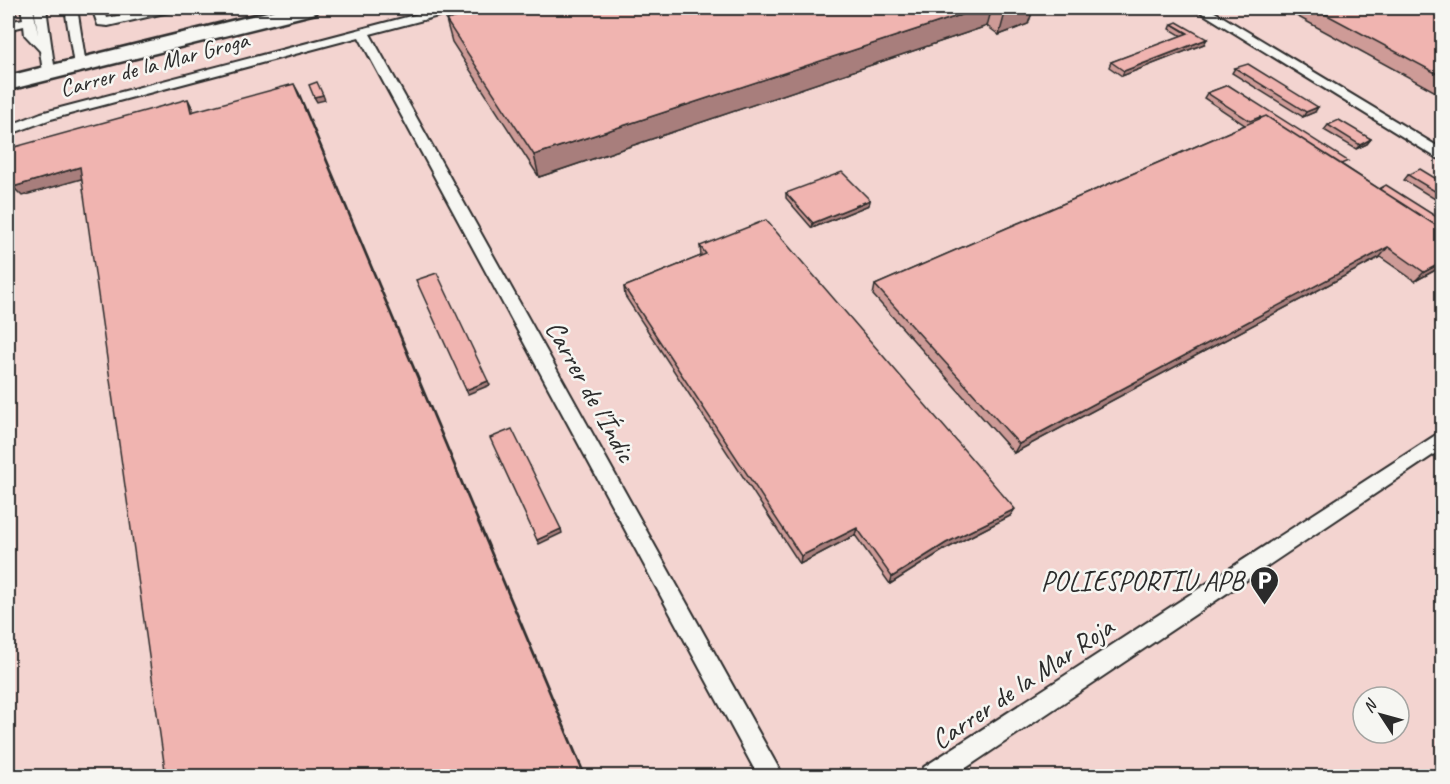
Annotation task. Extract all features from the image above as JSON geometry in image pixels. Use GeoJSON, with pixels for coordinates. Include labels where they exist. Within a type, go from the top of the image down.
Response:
{"type":"FeatureCollection","features":[{"type":"Feature","properties":{"kind":"street"},"geometry":{"type":"LineString","coordinates":[[8,82],[48,61],[80,64],[308,8]]}},
{"type":"Feature","properties":{"kind":"lane"},"geometry":{"type":"LineString","coordinates":[[27,8],[31,35],[48,61]]}},
{"type":"Feature","properties":{"kind":"lane"},"geometry":{"type":"LineString","coordinates":[[40,8],[48,61]]}},
{"type":"Feature","properties":{"kind":"lane"},"geometry":{"type":"LineString","coordinates":[[71,8],[80,64]]}},
{"type":"Feature","properties":{"kind":"lane"},"geometry":{"type":"LineString","coordinates":[[99,12],[102,22],[108,22],[169,8]]}},
{"type":"Feature","properties":{"kind":"lane","name":"Carrer de la Mar Groga"},"geometry":{"type":"LineString","coordinates":[[8,132],[46,116],[453,8]]}},
{"type":"Feature","properties":{"kind":"lane"},"geometry":{"type":"LineString","coordinates":[[1200,8],[1443,156]]}},
{"type":"Feature","properties":{"kind":"lane"},"geometry":{"type":"LineString","coordinates":[[8,26],[29,21]]}},
{"type":"Feature","properties":{"kind":"lane","name":"Carrer de l'Índic"},"geometry":{"type":"LineString","coordinates":[[363,32],[771,777]]}},
{"type":"Feature","properties":{"kind":"lane","name":"Carrer de la Mar Roja"},"geometry":{"type":"LineString","coordinates":[[933,777],[1443,439]]}},
{"type":"Feature","properties":{"kind":"shaded area"},"geometry":{"type":"Polygon","coordinates":[[[8,8],[1442,8],[1442,776],[8,776],[8,8]]]}},
{"type":"Feature","properties":{"kind":"building"},"geometry":{"type":"Polygon","coordinates":[[[494,8],[615,8],[617,10],[626,8],[982,8],[534,155],[446,20],[494,8]]]}},
{"type":"Feature","properties":{"kind":"building"},"geometry":{"type":"Polygon","coordinates":[[[998,8],[1021,8],[1005,13],[998,8]]]}},
{"type":"Feature","properties":{"kind":"building"},"geometry":{"type":"Polygon","coordinates":[[[1314,8],[1443,8],[1443,77],[1314,8]]]}},
{"type":"Feature","properties":{"kind":"building"},"geometry":{"type":"Polygon","coordinates":[[[1177,22],[1207,39],[1124,71],[1111,62],[1188,33],[1172,24],[1177,22]]]}},
{"type":"Feature","properties":{"kind":"building"},"geometry":{"type":"Polygon","coordinates":[[[1248,64],[1318,107],[1306,112],[1235,68],[1248,64]]]}},
{"type":"Feature","properties":{"kind":"building"},"geometry":{"type":"Polygon","coordinates":[[[317,82],[323,95],[314,97],[309,85],[317,82]]]}},
{"type":"Feature","properties":{"kind":"building"},"geometry":{"type":"Polygon","coordinates":[[[294,84],[583,773],[578,777],[166,777],[80,167],[13,187],[11,148],[188,99],[191,112],[294,84]]]}},
{"type":"Feature","properties":{"kind":"building"},"geometry":{"type":"Polygon","coordinates":[[[1228,85],[1348,161],[1341,164],[1266,116],[1250,121],[1207,93],[1228,85]]]}},
{"type":"Feature","properties":{"kind":"building"},"geometry":{"type":"Polygon","coordinates":[[[1266,116],[1443,230],[1443,262],[1424,272],[1388,247],[1019,444],[875,285],[1266,116]]]}},
{"type":"Feature","properties":{"kind":"building"},"geometry":{"type":"Polygon","coordinates":[[[1339,120],[1371,139],[1360,145],[1328,125],[1339,120]]]}},
{"type":"Feature","properties":{"kind":"building"},"geometry":{"type":"Polygon","coordinates":[[[1420,169],[1443,183],[1443,196],[1408,175],[1420,169]]]}},
{"type":"Feature","properties":{"kind":"building"},"geometry":{"type":"Polygon","coordinates":[[[842,172],[870,200],[813,223],[786,193],[842,172]]]}},
{"type":"Feature","properties":{"kind":"building"},"geometry":{"type":"Polygon","coordinates":[[[1386,185],[1443,221],[1443,230],[1379,189],[1386,185]]]}},
{"type":"Feature","properties":{"kind":"building"},"geometry":{"type":"Polygon","coordinates":[[[766,220],[1015,509],[946,543],[892,577],[857,528],[801,556],[624,287],[706,254],[700,246],[766,220]]]}},
{"type":"Feature","properties":{"kind":"building"},"geometry":{"type":"Polygon","coordinates":[[[437,273],[488,381],[466,390],[416,280],[437,273]]]}},
{"type":"Feature","properties":{"kind":"building"},"geometry":{"type":"Polygon","coordinates":[[[512,429],[561,529],[537,540],[490,438],[512,429]]]}},
{"type":"Feature","properties":{"kind":"place","name":"POLIESPORTIU APB"},"geometry":{"type":"Point","coordinates":[1265,606]}}]}
